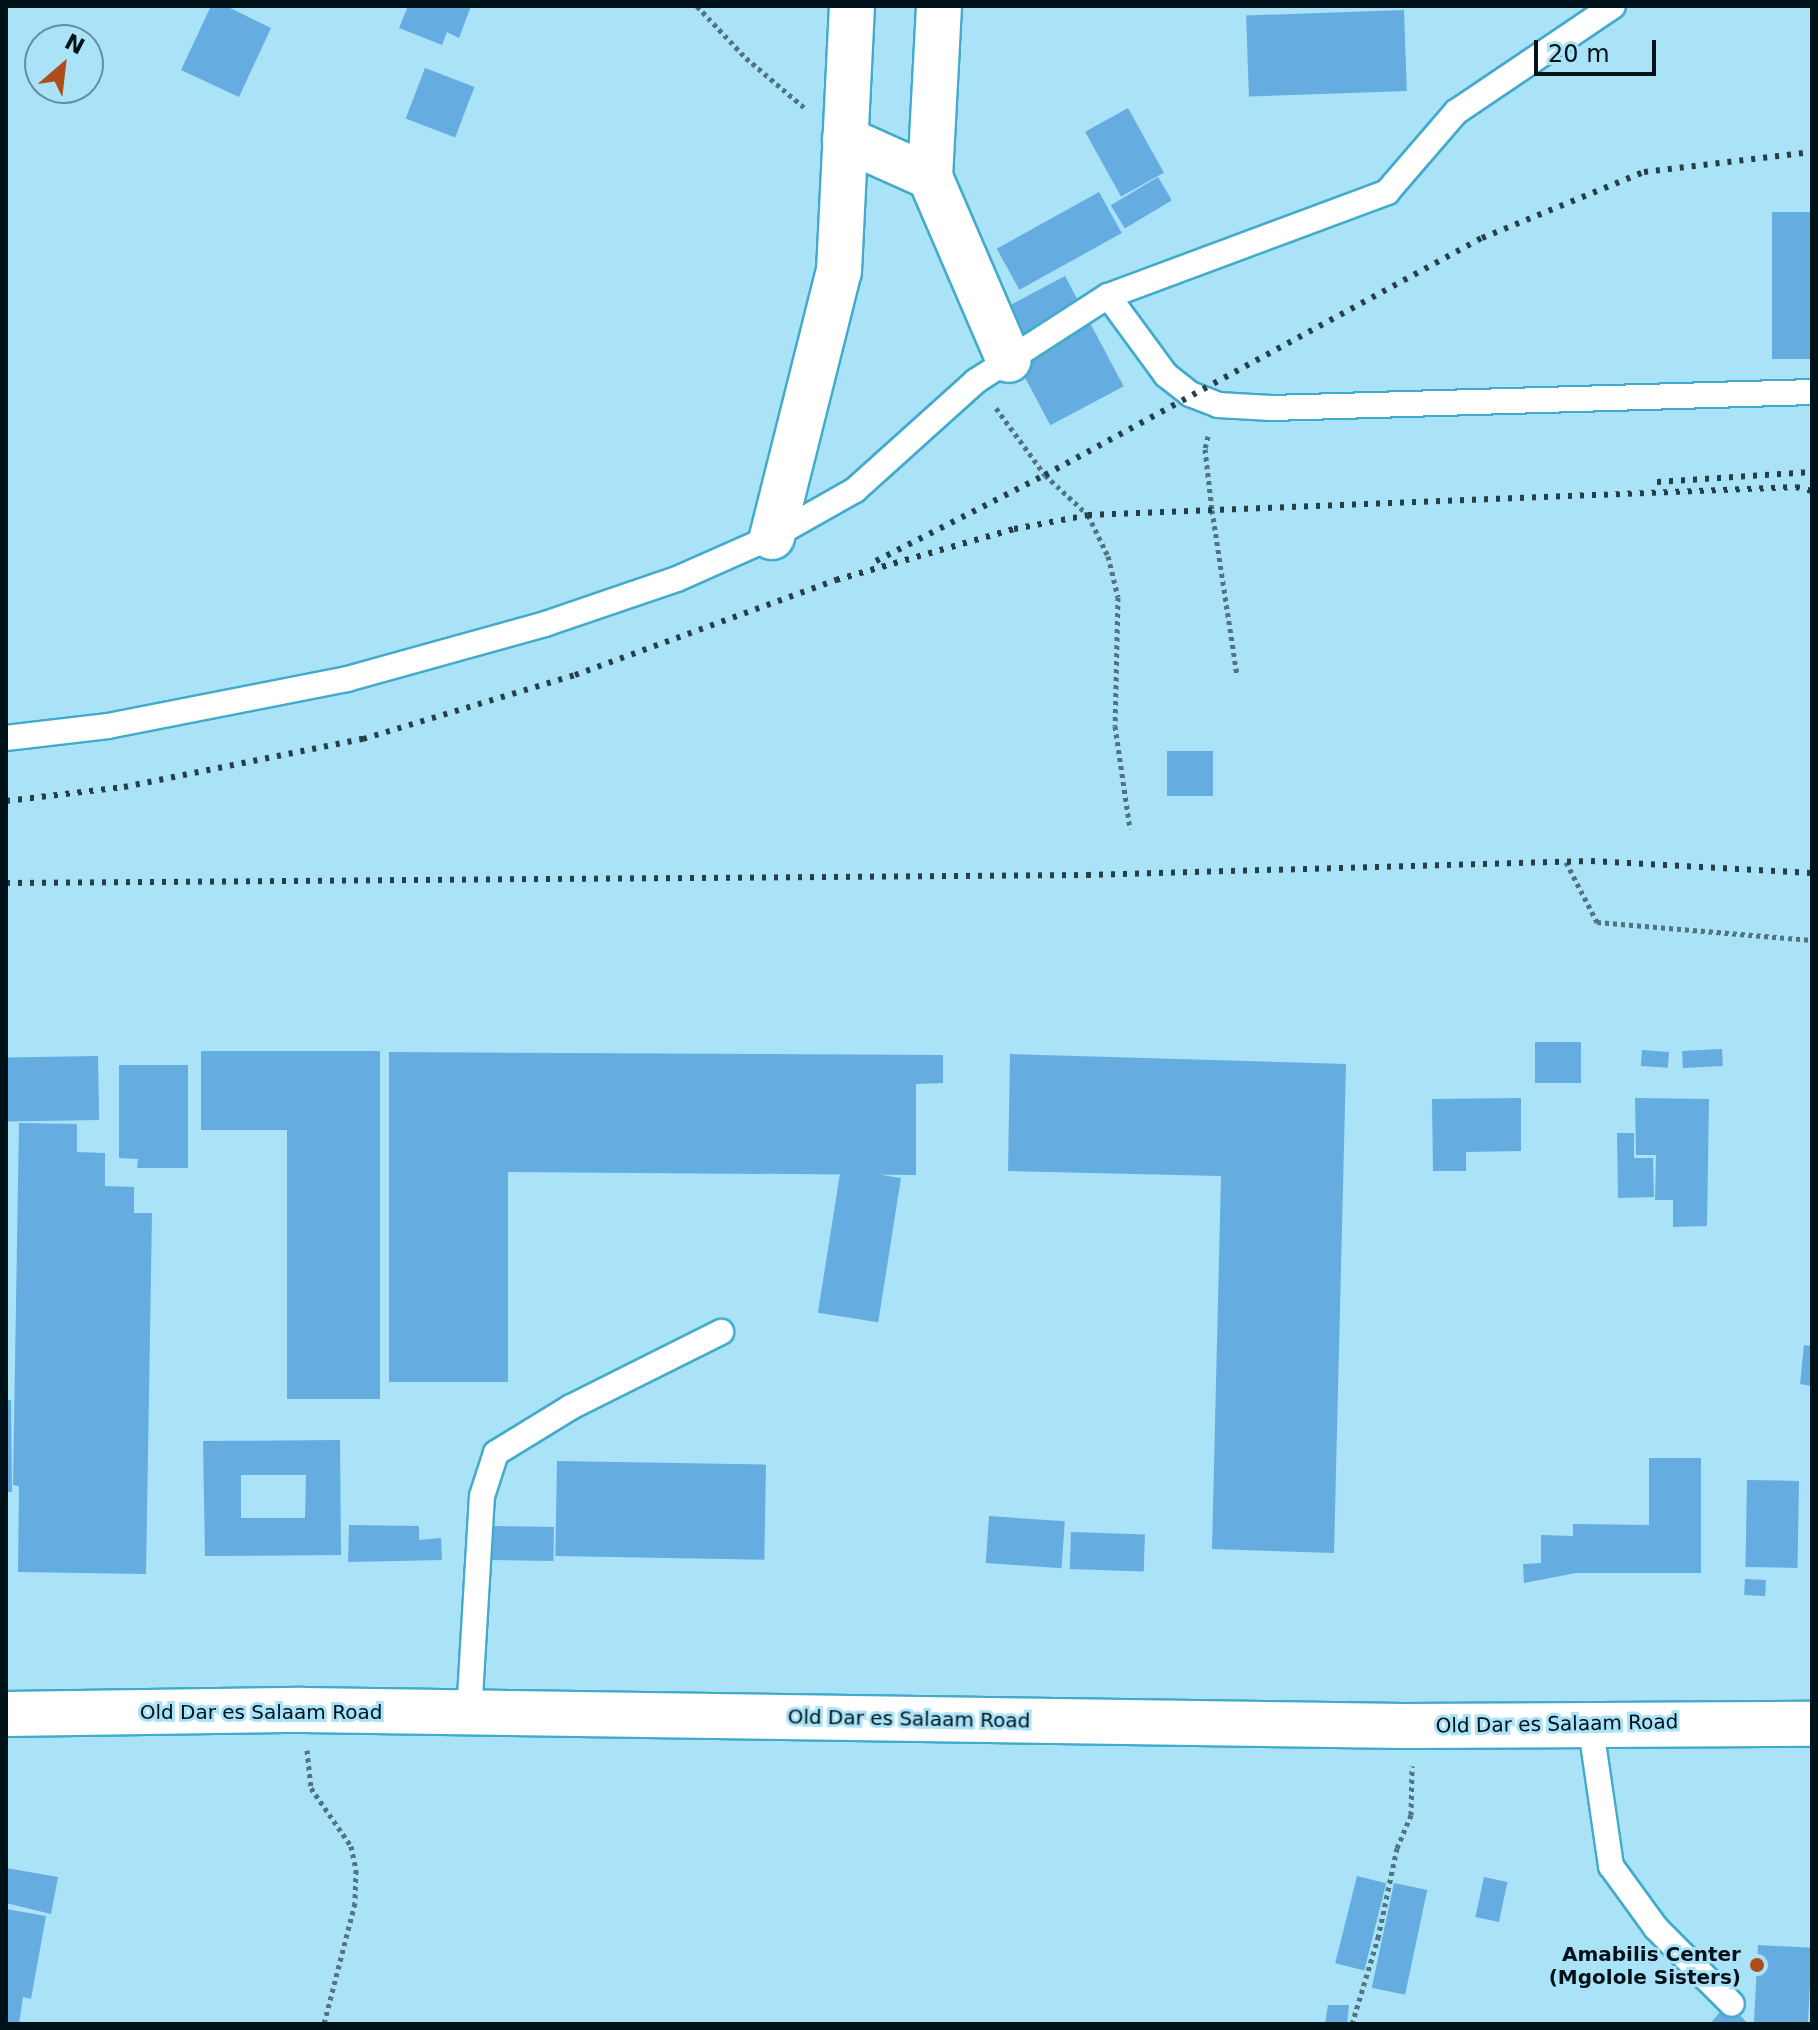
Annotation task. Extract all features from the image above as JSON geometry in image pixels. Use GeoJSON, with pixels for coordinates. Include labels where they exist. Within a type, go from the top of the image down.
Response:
{"type":"FeatureCollection","features":[{"type":"Feature","properties":{"kind":"main road"},"geometry":{"type":"LineString","coordinates":[[772,537],[839,271],[852,6]]}},
{"type":"Feature","properties":{"kind":"main road"},"geometry":{"type":"LineString","coordinates":[[939,6],[930,177],[993,370]]}},
{"type":"Feature","properties":{"kind":"main road"},"geometry":{"type":"LineString","coordinates":[[845,139],[930,177]]}},
{"type":"Feature","properties":{"kind":"main road","name":"Old Dar es Salaam Road"},"geometry":{"type":"LineString","coordinates":[[6,1714],[303,1710],[1404,1726],[1590,1722],[1812,1724]]}},
{"type":"Feature","properties":{"kind":"lane"},"geometry":{"type":"LineString","coordinates":[[6,738],[108,726],[347,679],[545,624],[677,579],[772,537],[855,490],[993,370],[1108,296],[1387,192],[1456,112],[1613,6]]}},
{"type":"Feature","properties":{"kind":"lane"},"geometry":{"type":"LineString","coordinates":[[1108,296],[1166,375],[1190,394],[1218,405],[1271,408],[1812,392]]}},
{"type":"Feature","properties":{"kind":"lane"},"geometry":{"type":"LineString","coordinates":[[469,1714],[482,1496],[496,1453],[571,1407],[721,1332]]}},
{"type":"Feature","properties":{"kind":"lane"},"geometry":{"type":"LineString","coordinates":[[1590,1722],[1611,1866],[1656,1928],[1732,2004]]}},
{"type":"Feature","properties":{"kind":"path"},"geometry":{"type":"LineString","coordinates":[[697,6],[746,58],[845,139]]}},
{"type":"Feature","properties":{"kind":"path"},"geometry":{"type":"LineString","coordinates":[[993,370],[1045,475],[1088,515],[1108,556],[1118,597],[1115,726],[1130,829]]}},
{"type":"Feature","properties":{"kind":"path"},"geometry":{"type":"LineString","coordinates":[[1218,405],[1205,449],[1237,675]]}},
{"type":"Feature","properties":{"kind":"path"},"geometry":{"type":"LineString","coordinates":[[1566,862],[1597,922],[1812,940]]}},
{"type":"Feature","properties":{"kind":"path"},"geometry":{"type":"LineString","coordinates":[[303,1710],[311,1788],[351,1846],[356,1870],[355,1903],[324,2024]]}},
{"type":"Feature","properties":{"kind":"path"},"geometry":{"type":"LineString","coordinates":[[1352,2024],[1378,1938],[1397,1848],[1411,1815],[1414,1775],[1404,1726]]}},
{"type":"Feature","properties":{"kind":"building"},"geometry":{"type":"Polygon","coordinates":[[[211,6],[226,6],[271,28],[239,97],[181,70],[211,6]]]}},
{"type":"Feature","properties":{"kind":"building"},"geometry":{"type":"Polygon","coordinates":[[[408,6],[471,6],[459,38],[447,32],[442,45],[399,28],[408,6]]]}},
{"type":"Feature","properties":{"kind":"building"},"geometry":{"type":"Polygon","coordinates":[[[1404,10],[1407,91],[1249,96],[1246,16],[1404,10]]]}},
{"type":"Feature","properties":{"kind":"building"},"geometry":{"type":"Polygon","coordinates":[[[425,68],[474,87],[455,137],[406,118],[425,68]]]}},
{"type":"Feature","properties":{"kind":"building"},"geometry":{"type":"Polygon","coordinates":[[[1128,108],[1164,173],[1121,196],[1085,132],[1128,108]]]}},
{"type":"Feature","properties":{"kind":"building"},"geometry":{"type":"Polygon","coordinates":[[[1158,177],[1172,200],[1125,228],[1111,205],[1158,177]]]}},
{"type":"Feature","properties":{"kind":"building"},"geometry":{"type":"Polygon","coordinates":[[[1099,192],[1122,233],[1019,290],[997,249],[1099,192]]]}},
{"type":"Feature","properties":{"kind":"building"},"geometry":{"type":"Polygon","coordinates":[[[1772,212],[1812,212],[1812,359],[1772,359],[1772,212]]]}},
{"type":"Feature","properties":{"kind":"building"},"geometry":{"type":"Polygon","coordinates":[[[1065,276],[1124,386],[1050,425],[992,315],[1065,276]]]}},
{"type":"Feature","properties":{"kind":"building"},"geometry":{"type":"Polygon","coordinates":[[[1167,751],[1213,751],[1213,796],[1167,796],[1167,751]]]}},
{"type":"Feature","properties":{"kind":"building"},"geometry":{"type":"Polygon","coordinates":[[[1535,1042],[1581,1042],[1581,1083],[1535,1083],[1535,1042]]]}},
{"type":"Feature","properties":{"kind":"building"},"geometry":{"type":"Polygon","coordinates":[[[1722,1049],[1723,1066],[1683,1068],[1682,1051],[1722,1049]]]}},
{"type":"Feature","properties":{"kind":"building"},"geometry":{"type":"Polygon","coordinates":[[[1642,1050],[1669,1052],[1668,1068],[1641,1066],[1642,1050]]]}},
{"type":"Feature","properties":{"kind":"building"},"geometry":{"type":"Polygon","coordinates":[[[201,1051],[380,1051],[380,1399],[287,1399],[287,1130],[201,1130],[201,1051]]]}},
{"type":"Feature","properties":{"kind":"building"},"geometry":{"type":"Polygon","coordinates":[[[389,1052],[943,1055],[943,1083],[916,1084],[916,1175],[508,1172],[508,1382],[389,1382],[389,1052]]]}},
{"type":"Feature","properties":{"kind":"building"},"geometry":{"type":"Polygon","coordinates":[[[1010,1054],[1346,1064],[1334,1553],[1212,1549],[1221,1176],[1008,1171],[1010,1054]]]}},
{"type":"Feature","properties":{"kind":"building"},"geometry":{"type":"Polygon","coordinates":[[[98,1056],[99,1120],[7,1122],[6,1058],[98,1056]]]}},
{"type":"Feature","properties":{"kind":"building"},"geometry":{"type":"Polygon","coordinates":[[[119,1065],[188,1065],[188,1168],[137,1168],[138,1159],[119,1158],[119,1065]]]}},
{"type":"Feature","properties":{"kind":"building"},"geometry":{"type":"Polygon","coordinates":[[[1521,1098],[1521,1151],[1466,1152],[1466,1171],[1433,1171],[1432,1099],[1521,1098]]]}},
{"type":"Feature","properties":{"kind":"building"},"geometry":{"type":"Polygon","coordinates":[[[1635,1098],[1709,1099],[1707,1226],[1673,1227],[1673,1200],[1655,1200],[1656,1155],[1636,1155],[1635,1098]]]}},
{"type":"Feature","properties":{"kind":"building"},"geometry":{"type":"Polygon","coordinates":[[[19,1123],[77,1124],[77,1152],[105,1153],[105,1186],[134,1187],[134,1213],[152,1213],[146,1574],[18,1572],[19,1486],[13,1485],[19,1123]]]}},
{"type":"Feature","properties":{"kind":"building"},"geometry":{"type":"Polygon","coordinates":[[[1617,1133],[1634,1133],[1634,1158],[1653,1158],[1654,1197],[1618,1198],[1617,1133]]]}},
{"type":"Feature","properties":{"kind":"building"},"geometry":{"type":"Polygon","coordinates":[[[841,1168],[901,1178],[878,1322],[818,1313],[841,1168]]]}},
{"type":"Feature","properties":{"kind":"building"},"geometry":{"type":"Polygon","coordinates":[[[1804,1345],[1812,1346],[1812,1386],[1800,1384],[1804,1345]]]}},
{"type":"Feature","properties":{"kind":"building"},"geometry":{"type":"Polygon","coordinates":[[[6,1400],[11,1400],[12,1492],[6,1492],[6,1400]]]}},
{"type":"Feature","properties":{"kind":"building"},"geometry":{"type":"Polygon","coordinates":[[[340,1440],[341,1555],[205,1556],[203,1441],[340,1440]],[[241,1475],[241,1518],[305,1518],[306,1475],[241,1475]]]}},
{"type":"Feature","properties":{"kind":"building"},"geometry":{"type":"Polygon","coordinates":[[[1649,1458],[1701,1458],[1701,1573],[1576,1573],[1524,1583],[1523,1564],[1541,1563],[1541,1535],[1573,1536],[1573,1524],[1649,1525],[1649,1458]]]}},
{"type":"Feature","properties":{"kind":"building"},"geometry":{"type":"Polygon","coordinates":[[[557,1461],[766,1465],[764,1560],[555,1556],[557,1461]]]}},
{"type":"Feature","properties":{"kind":"building"},"geometry":{"type":"Polygon","coordinates":[[[1747,1480],[1799,1481],[1797,1568],[1745,1567],[1747,1480]]]}},
{"type":"Feature","properties":{"kind":"building"},"geometry":{"type":"Polygon","coordinates":[[[989,1516],[1065,1521],[1062,1568],[986,1563],[989,1516]]]}},
{"type":"Feature","properties":{"kind":"building"},"geometry":{"type":"Polygon","coordinates":[[[349,1525],[419,1526],[419,1540],[441,1538],[442,1560],[348,1562],[349,1525]]]}},
{"type":"Feature","properties":{"kind":"building"},"geometry":{"type":"Polygon","coordinates":[[[492,1526],[554,1527],[553,1561],[491,1560],[492,1526]]]}},
{"type":"Feature","properties":{"kind":"building"},"geometry":{"type":"Polygon","coordinates":[[[1071,1532],[1145,1535],[1144,1572],[1070,1569],[1071,1532]]]}},
{"type":"Feature","properties":{"kind":"building"},"geometry":{"type":"Polygon","coordinates":[[[1745,1579],[1766,1580],[1765,1596],[1744,1595],[1745,1579]]]}},
{"type":"Feature","properties":{"kind":"building"},"geometry":{"type":"Polygon","coordinates":[[[6,1868],[58,1877],[51,1914],[6,1903],[6,1868]]]}},
{"type":"Feature","properties":{"kind":"building"},"geometry":{"type":"Polygon","coordinates":[[[1357,1876],[1386,1883],[1364,1971],[1335,1963],[1357,1876]]]}},
{"type":"Feature","properties":{"kind":"building"},"geometry":{"type":"Polygon","coordinates":[[[1484,1877],[1507,1882],[1499,1922],[1475,1917],[1484,1877]]]}},
{"type":"Feature","properties":{"kind":"building"},"geometry":{"type":"Polygon","coordinates":[[[1394,1883],[1427,1890],[1405,1995],[1372,1988],[1394,1883]]]}},
{"type":"Feature","properties":{"kind":"building"},"geometry":{"type":"Polygon","coordinates":[[[6,1909],[46,1916],[31,1999],[23,1997],[19,2024],[6,2024],[6,1909]]]}},
{"type":"Feature","properties":{"kind":"building"},"geometry":{"type":"Polygon","coordinates":[[[1758,1945],[1812,1948],[1808,2024],[1754,2024],[1758,1945]]]}},
{"type":"Feature","properties":{"kind":"building"},"geometry":{"type":"Polygon","coordinates":[[[1728,2002],[1748,2024],[1710,2024],[1728,2002]]]}},
{"type":"Feature","properties":{"kind":"building"},"geometry":{"type":"Polygon","coordinates":[[[1328,2005],[1349,2005],[1347,2024],[1325,2024],[1328,2005]]]}},
{"type":"Feature","properties":{"kind":"railway"},"geometry":{"type":"LineString","coordinates":[[876,561],[1045,475],[1482,238],[1644,172],[1812,152]]}},
{"type":"Feature","properties":{"kind":"railway"},"geometry":{"type":"LineString","coordinates":[[1657,482],[1812,472]]}},
{"type":"Feature","properties":{"kind":"railway"},"geometry":{"type":"LineString","coordinates":[[6,801],[124,787],[363,739],[575,675],[836,580],[1014,529],[1088,515],[1796,487],[1812,491]]}},
{"type":"Feature","properties":{"kind":"railway"},"geometry":{"type":"LineString","coordinates":[[6,883],[1087,875],[1591,861],[1812,873]]}},
{"type":"Feature","properties":{"kind":"place","name":"Amabilis Center (Mgolole Sisters)"},"geometry":{"type":"Point","coordinates":[1757,1965]}}]}
